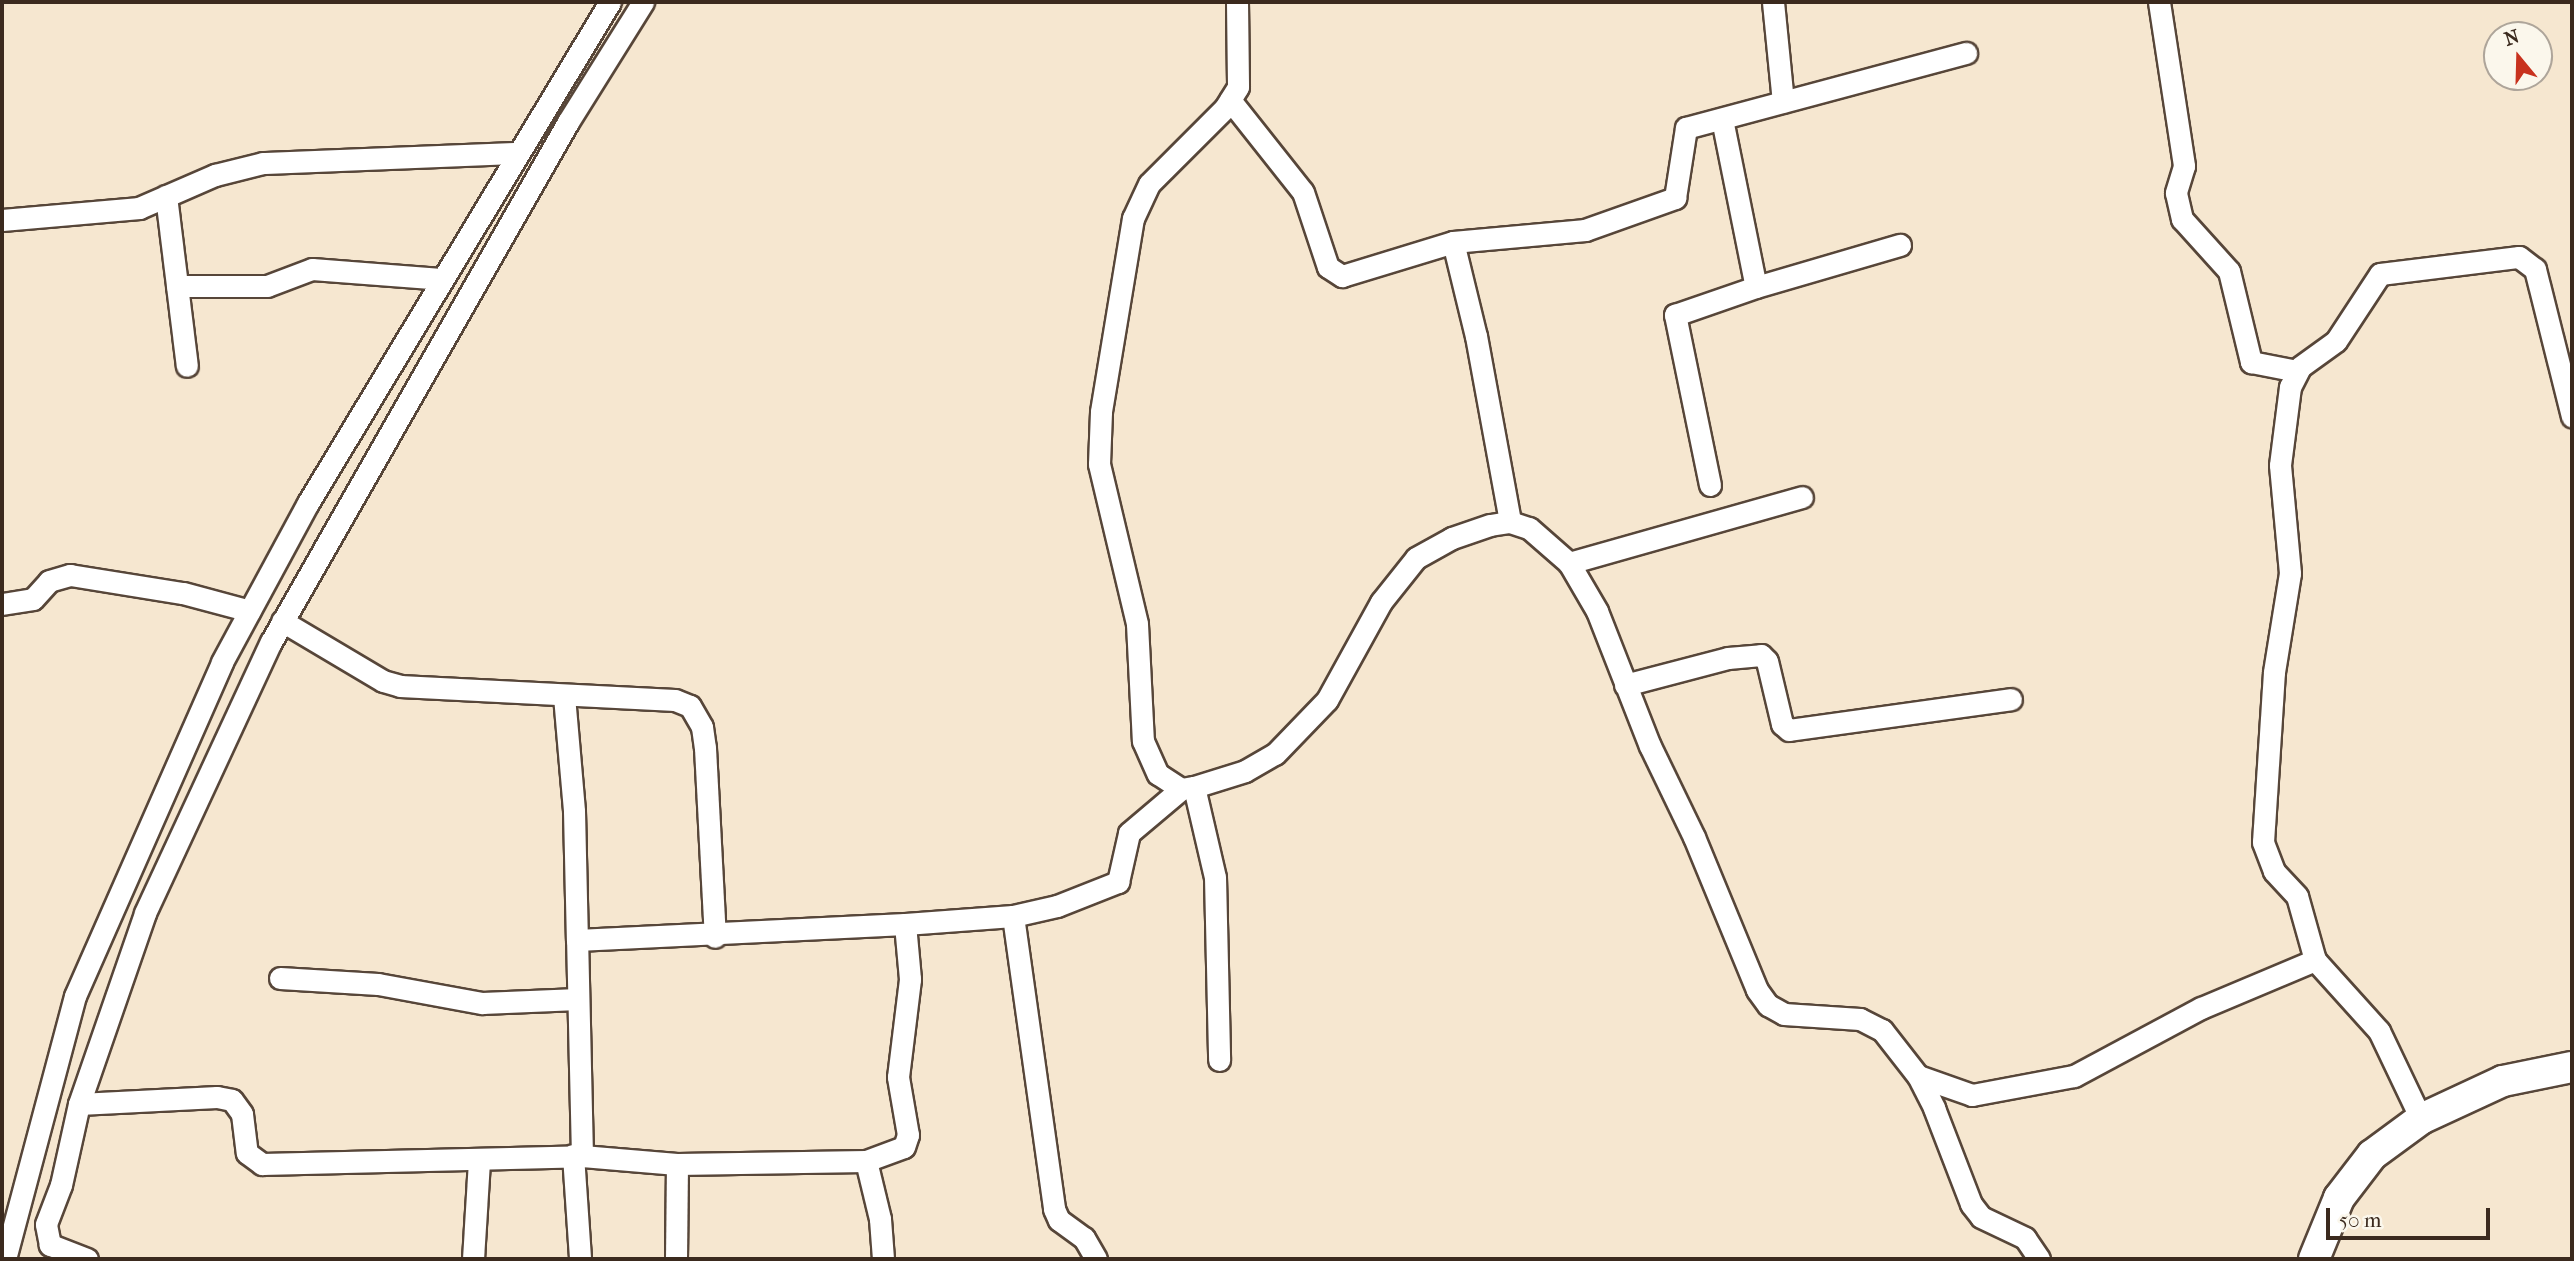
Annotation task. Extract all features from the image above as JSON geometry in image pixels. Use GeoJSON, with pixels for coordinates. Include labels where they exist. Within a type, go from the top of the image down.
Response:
{"type":"FeatureCollection","features":[{"type":"Feature","properties":{"kind":"street"},"geometry":{"type":"LineString","coordinates":[[5,1259],[75,996],[180,752],[250,611],[441,279],[610,2]]}},
{"type":"Feature","properties":{"kind":"street"},"geometry":{"type":"LineString","coordinates":[[41,1259],[79,1104],[145,913],[282,621],[568,122],[643,2]]}},
{"type":"Feature","properties":{"kind":"street"},"geometry":{"type":"LineString","coordinates":[[1219,1060],[1215,877],[1187,788],[1158,774],[1143,741],[1137,624],[1099,464],[1101,412],[1140,200],[1149,184],[1230,100],[1238,87],[1240,54],[1237,2]]}},
{"type":"Feature","properties":{"kind":"street"},"geometry":{"type":"LineString","coordinates":[[1773,2],[1783,102]]}},
{"type":"Feature","properties":{"kind":"street"},"geometry":{"type":"LineString","coordinates":[[2158,2],[2184,166],[2176,193],[2182,219],[2229,271],[2251,362],[2297,371]]}},
{"type":"Feature","properties":{"kind":"street"},"geometry":{"type":"LineString","coordinates":[[1230,100],[1303,192],[1334,274],[1342,276],[1452,242],[1585,230],[1675,198],[1686,128],[1966,53]]}},
{"type":"Feature","properties":{"kind":"street"},"geometry":{"type":"LineString","coordinates":[[1723,118],[1756,287]]}},
{"type":"Feature","properties":{"kind":"street"},"geometry":{"type":"LineString","coordinates":[[2,220],[110,213],[166,196],[237,167],[263,163],[516,153]]}},
{"type":"Feature","properties":{"kind":"street"},"geometry":{"type":"LineString","coordinates":[[166,196],[187,366]]}},
{"type":"Feature","properties":{"kind":"street"},"geometry":{"type":"LineString","coordinates":[[1452,242],[1476,336],[1510,522]]}},
{"type":"Feature","properties":{"kind":"street"},"geometry":{"type":"LineString","coordinates":[[1710,485],[1675,315],[1756,287],[1900,245]]}},
{"type":"Feature","properties":{"kind":"street"},"geometry":{"type":"LineString","coordinates":[[2421,1119],[2379,1031],[2315,960],[2298,896],[2274,872],[2263,842],[2274,672],[2290,573],[2281,458],[2297,371],[2336,341],[2380,274],[2519,257],[2535,269],[2572,416]]}},
{"type":"Feature","properties":{"kind":"street"},"geometry":{"type":"LineString","coordinates":[[177,286],[267,286],[312,269],[441,279]]}},
{"type":"Feature","properties":{"kind":"street"},"geometry":{"type":"LineString","coordinates":[[1569,563],[1801,497]]}},
{"type":"Feature","properties":{"kind":"street"},"geometry":{"type":"LineString","coordinates":[[577,940],[715,937],[776,927],[905,924],[1013,916],[1085,898],[1118,882],[1129,833],[1187,788],[1245,771],[1275,754],[1300,732],[1327,700],[1381,602],[1416,558],[1451,538],[1510,522],[1549,541],[1569,563],[1598,611],[1625,685],[1757,990],[1768,1005],[1784,1014],[1860,1019],[1882,1030],[1918,1076],[1971,1204],[1982,1217],[2025,1238],[2039,1259]]}},
{"type":"Feature","properties":{"kind":"street"},"geometry":{"type":"LineString","coordinates":[[2,604],[33,599],[49,581],[71,575],[157,588],[250,611]]}},
{"type":"Feature","properties":{"kind":"street"},"geometry":{"type":"LineString","coordinates":[[282,621],[383,681],[400,686],[676,700],[690,706],[698,717],[705,748],[715,937]]}},
{"type":"Feature","properties":{"kind":"street"},"geometry":{"type":"LineString","coordinates":[[1625,685],[1728,658],[1761,655],[1767,662],[1782,724],[1789,730],[2011,699]]}},
{"type":"Feature","properties":{"kind":"street"},"geometry":{"type":"LineString","coordinates":[[564,696],[574,811],[580,1259]]}},
{"type":"Feature","properties":{"kind":"street"},"geometry":{"type":"LineString","coordinates":[[1013,916],[1054,1209],[1059,1220],[1084,1238],[1096,1259]]}},
{"type":"Feature","properties":{"kind":"street"},"geometry":{"type":"LineString","coordinates":[[79,1104],[217,1097],[232,1100],[242,1114],[247,1153],[262,1164],[479,1160],[578,1155],[677,1164],[866,1161],[894,1154],[904,1147],[908,1135],[898,1077],[910,979],[905,924]]}},
{"type":"Feature","properties":{"kind":"street"},"geometry":{"type":"LineString","coordinates":[[1918,1076],[1972,1096],[2074,1076],[2201,1008],[2315,960]]}},
{"type":"Feature","properties":{"kind":"street"},"geometry":{"type":"LineString","coordinates":[[280,978],[377,984],[482,1003],[578,999]]}},
{"type":"Feature","properties":{"kind":"street"},"geometry":{"type":"LineString","coordinates":[[2314,1259],[2339,1198],[2372,1156],[2421,1119],[2503,1081],[2572,1067]]}},
{"type":"Feature","properties":{"kind":"street"},"geometry":{"type":"LineString","coordinates":[[473,1259],[479,1160]]}},
{"type":"Feature","properties":{"kind":"street"},"geometry":{"type":"LineString","coordinates":[[866,1161],[880,1219],[883,1259]]}},
{"type":"Feature","properties":{"kind":"street"},"geometry":{"type":"LineString","coordinates":[[676,1259],[677,1164]]}},
{"type":"Feature","properties":{"kind":"street"},"geometry":{"type":"LineString","coordinates":[[47,1237],[59,1252],[87,1259]]}}]}
